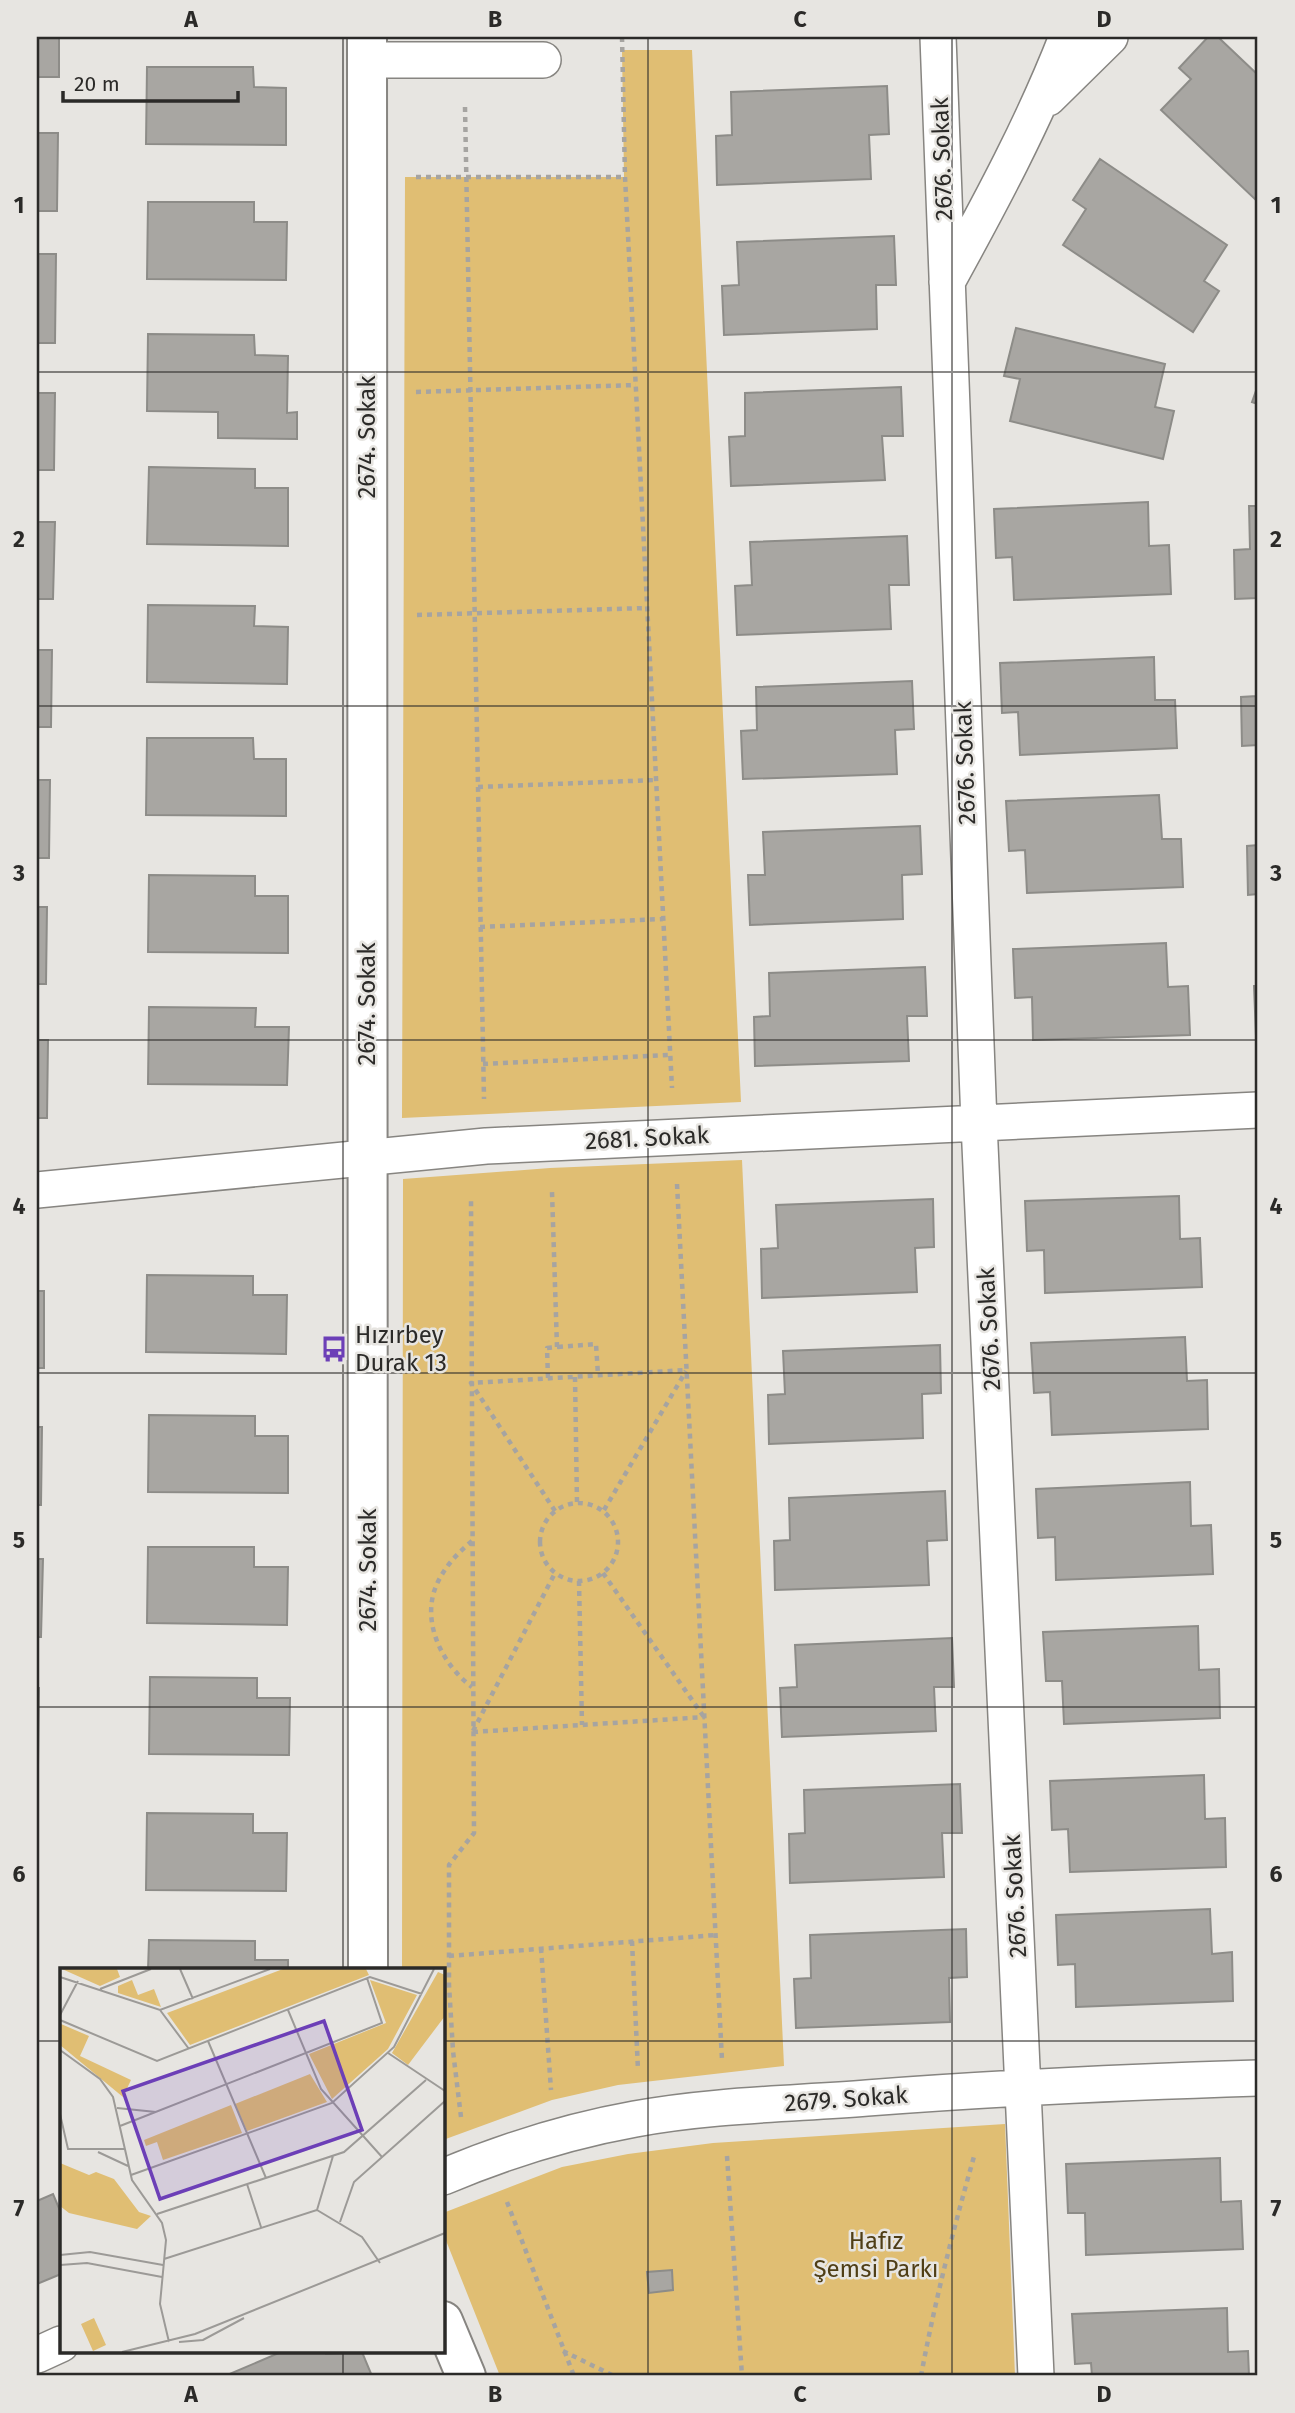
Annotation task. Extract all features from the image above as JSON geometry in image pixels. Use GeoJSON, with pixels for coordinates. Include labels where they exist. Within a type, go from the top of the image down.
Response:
{"type":"FeatureCollection","features":[{"type":"Feature","properties":{"kind":"street","name":"2674. Sokak"},"geometry":{"type":"LineString","coordinates":[[368,48],[368,1968]]}},
{"type":"Feature","properties":{"kind":"street"},"geometry":{"type":"LineString","coordinates":[[444,2323],[466,2376]]}},
{"type":"Feature","properties":{"kind":"lane","name":"2676. Sokak"},"geometry":{"type":"LineString","coordinates":[[937,37],[979,1123],[1036,2376]]}},
{"type":"Feature","properties":{"kind":"lane","name":"2676. Sokak"},"geometry":{"type":"LineString","coordinates":[[947,282],[1037,110],[1067,37]]}},
{"type":"Feature","properties":{"kind":"lane","name":"2676. Sokak"},"geometry":{"type":"LineString","coordinates":[[1037,110],[1110,37]]}},
{"type":"Feature","properties":{"kind":"lane"},"geometry":{"type":"LineString","coordinates":[[368,48],[465,60],[543,60]]}},
{"type":"Feature","properties":{"kind":"lane","name":"2681. Sokak"},"geometry":{"type":"LineString","coordinates":[[37,1189],[471,1147],[1258,1110]]}},
{"type":"Feature","properties":{"kind":"lane","name":"2679. Sokak"},"geometry":{"type":"LineString","coordinates":[[444,2178],[532,2143],[638,2118],[725,2108],[1024,2087],[1258,2078]]}},
{"type":"Feature","properties":{"kind":"lane"},"geometry":{"type":"LineString","coordinates":[[37,2355],[60,2344]]}},
{"type":"Feature","properties":{"kind":"path"},"geometry":{"type":"LineString","coordinates":[[622,37],[625,177],[647,608],[725,2108],[742,2376]]}},
{"type":"Feature","properties":{"kind":"path"},"geometry":{"type":"LineString","coordinates":[[465,60],[484,1102]]}},
{"type":"Feature","properties":{"kind":"path"},"geometry":{"type":"LineString","coordinates":[[405,177],[625,177]]}},
{"type":"Feature","properties":{"kind":"path"},"geometry":{"type":"LineString","coordinates":[[404,392],[636,385]]}},
{"type":"Feature","properties":{"kind":"path"},"geometry":{"type":"LineString","coordinates":[[415,615],[647,608]]}},
{"type":"Feature","properties":{"kind":"path"},"geometry":{"type":"LineString","coordinates":[[478,787],[656,780]]}},
{"type":"Feature","properties":{"kind":"path"},"geometry":{"type":"LineString","coordinates":[[480,927],[663,919]]}},
{"type":"Feature","properties":{"kind":"path"},"geometry":{"type":"LineString","coordinates":[[483,1064],[670,1055]]}},
{"type":"Feature","properties":{"kind":"path"},"geometry":{"type":"LineString","coordinates":[[550,1143],[558,1346]]}},
{"type":"Feature","properties":{"kind":"path"},"geometry":{"type":"LineString","coordinates":[[461,2119],[453,2051],[449,1865],[474,1833],[471,1147]]}},
{"type":"Feature","properties":{"kind":"path"},"geometry":{"type":"LineString","coordinates":[[548,1378],[547,1348],[558,1346],[596,1344],[598,1375]]}},
{"type":"Feature","properties":{"kind":"path"},"geometry":{"type":"LineString","coordinates":[[471,1383],[687,1370]]}},
{"type":"Feature","properties":{"kind":"path"},"geometry":{"type":"LineString","coordinates":[[604,1510],[687,1370]]}},
{"type":"Feature","properties":{"kind":"path"},"geometry":{"type":"LineString","coordinates":[[575,1377],[577,1503]]}},
{"type":"Feature","properties":{"kind":"path"},"geometry":{"type":"LineString","coordinates":[[471,1383],[555,1511]]}},
{"type":"Feature","properties":{"kind":"path"},"geometry":{"type":"LineString","coordinates":[[567,1504],[593,1504],[604,1510],[618,1533],[619,1546],[615,1559],[598,1577],[573,1582],[555,1573],[543,1558],[539,1545],[546,1520],[567,1504]]}},
{"type":"Feature","properties":{"kind":"path"},"geometry":{"type":"LineString","coordinates":[[472,1541],[453,1558],[438,1580],[432,1605],[434,1632],[443,1657],[461,1678],[473,1687]]}},
{"type":"Feature","properties":{"kind":"path"},"geometry":{"type":"LineString","coordinates":[[473,1732],[555,1573]]}},
{"type":"Feature","properties":{"kind":"path"},"geometry":{"type":"LineString","coordinates":[[603,1573],[705,1717]]}},
{"type":"Feature","properties":{"kind":"path"},"geometry":{"type":"LineString","coordinates":[[579,1581],[582,1725]]}},
{"type":"Feature","properties":{"kind":"path"},"geometry":{"type":"LineString","coordinates":[[473,1732],[705,1717]]}},
{"type":"Feature","properties":{"kind":"path"},"geometry":{"type":"LineString","coordinates":[[449,1956],[716,1935]]}},
{"type":"Feature","properties":{"kind":"path"},"geometry":{"type":"LineString","coordinates":[[632,1941],[639,2081]]}},
{"type":"Feature","properties":{"kind":"path"},"geometry":{"type":"LineString","coordinates":[[541,1948],[552,2100]]}},
{"type":"Feature","properties":{"kind":"path"},"geometry":{"type":"LineString","coordinates":[[921,2376],[950,2241],[976,2151]]}},
{"type":"Feature","properties":{"kind":"path"},"geometry":{"type":"LineString","coordinates":[[507,2201],[574,2376]]}},
{"type":"Feature","properties":{"kind":"path"},"geometry":{"type":"LineString","coordinates":[[563,2350],[614,2376]]}},
{"type":"Feature","properties":{"kind":"green space"},"geometry":{"type":"Polygon","coordinates":[[[622,50],[692,50],[741,1102],[402,1118],[405,177],[624,177],[622,50]]]}},
{"type":"Feature","properties":{"kind":"green space"},"geometry":{"type":"Polygon","coordinates":[[[742,1160],[784,2066],[618,2085],[552,2100],[444,2140],[444,1968],[402,1968],[403,1179],[550,1168],[742,1160]]]}},
{"type":"Feature","properties":{"kind":"green space","name":"Hafız Şemsi Parkı"},"geometry":{"type":"Polygon","coordinates":[[[1005,2124],[1015,2376],[500,2376],[444,2236],[444,2213],[562,2167],[628,2154],[713,2143],[1005,2124]]]}},
{"type":"Feature","properties":{"kind":"building"},"geometry":{"type":"Polygon","coordinates":[[[37,37],[59,37],[59,77],[37,77],[37,37]]]}},
{"type":"Feature","properties":{"kind":"building"},"geometry":{"type":"Polygon","coordinates":[[[1208,37],[1218,37],[1258,75],[1258,202],[1161,110],[1191,79],[1179,68],[1208,37]]]}},
{"type":"Feature","properties":{"kind":"building"},"geometry":{"type":"Polygon","coordinates":[[[147,67],[253,67],[254,87],[286,88],[286,145],[146,144],[147,67]]]}},
{"type":"Feature","properties":{"kind":"building"},"geometry":{"type":"Polygon","coordinates":[[[887,86],[889,134],[869,135],[871,179],[717,185],[716,136],[732,135],[731,92],[887,86]]]}},
{"type":"Feature","properties":{"kind":"building"},"geometry":{"type":"Polygon","coordinates":[[[37,133],[58,133],[57,211],[37,211],[37,133]]]}},
{"type":"Feature","properties":{"kind":"building"},"geometry":{"type":"Polygon","coordinates":[[[1100,159],[1227,245],[1204,281],[1219,291],[1193,332],[1063,245],[1086,209],[1073,200],[1100,159]]]}},
{"type":"Feature","properties":{"kind":"building"},"geometry":{"type":"Polygon","coordinates":[[[148,202],[254,202],[254,222],[287,222],[286,280],[147,279],[148,202]]]}},
{"type":"Feature","properties":{"kind":"building"},"geometry":{"type":"Polygon","coordinates":[[[894,236],[896,285],[876,285],[877,329],[724,335],[722,286],[739,285],[737,242],[894,236]]]}},
{"type":"Feature","properties":{"kind":"building"},"geometry":{"type":"Polygon","coordinates":[[[37,254],[56,254],[55,343],[37,343],[37,254]]]}},
{"type":"Feature","properties":{"kind":"building"},"geometry":{"type":"Polygon","coordinates":[[[1016,328],[1165,364],[1155,407],[1174,411],[1163,459],[1010,421],[1020,379],[1004,376],[1016,328]]]}},
{"type":"Feature","properties":{"kind":"building"},"geometry":{"type":"Polygon","coordinates":[[[148,334],[254,335],[255,355],[288,356],[287,413],[297,412],[297,439],[218,438],[218,412],[147,411],[148,334]]]}},
{"type":"Feature","properties":{"kind":"building"},"geometry":{"type":"Polygon","coordinates":[[[1258,385],[1258,404],[1252,402],[1258,385]]]}},
{"type":"Feature","properties":{"kind":"building"},"geometry":{"type":"Polygon","coordinates":[[[901,387],[903,436],[882,436],[885,480],[731,486],[729,437],[745,436],[745,393],[901,387]]]}},
{"type":"Feature","properties":{"kind":"building"},"geometry":{"type":"Polygon","coordinates":[[[37,393],[55,393],[54,470],[37,470],[37,393]]]}},
{"type":"Feature","properties":{"kind":"building"},"geometry":{"type":"Polygon","coordinates":[[[149,467],[255,469],[255,488],[288,488],[288,546],[147,544],[149,467]]]}},
{"type":"Feature","properties":{"kind":"building"},"geometry":{"type":"Polygon","coordinates":[[[1148,502],[1149,546],[1169,545],[1171,594],[1014,600],[1012,557],[996,558],[994,509],[1148,502]]]}},
{"type":"Feature","properties":{"kind":"building"},"geometry":{"type":"Polygon","coordinates":[[[1249,506],[1258,506],[1258,598],[1235,599],[1234,550],[1250,549],[1249,506]]]}},
{"type":"Feature","properties":{"kind":"building"},"geometry":{"type":"Polygon","coordinates":[[[37,522],[55,522],[53,599],[37,599],[37,522]]]}},
{"type":"Feature","properties":{"kind":"building"},"geometry":{"type":"Polygon","coordinates":[[[907,536],[909,585],[889,585],[891,629],[737,635],[735,586],[752,585],[750,542],[907,536]]]}},
{"type":"Feature","properties":{"kind":"building"},"geometry":{"type":"Polygon","coordinates":[[[148,605],[255,606],[254,626],[288,627],[287,684],[147,682],[148,605]]]}},
{"type":"Feature","properties":{"kind":"building"},"geometry":{"type":"Polygon","coordinates":[[[37,650],[52,650],[51,727],[37,727],[37,650]]]}},
{"type":"Feature","properties":{"kind":"building"},"geometry":{"type":"Polygon","coordinates":[[[1258,653],[1258,745],[1242,746],[1241,697],[1257,696],[1258,653]]]}},
{"type":"Feature","properties":{"kind":"building"},"geometry":{"type":"Polygon","coordinates":[[[1154,657],[1155,700],[1175,700],[1177,748],[1020,755],[1018,712],[1002,713],[1000,663],[1154,657]]]}},
{"type":"Feature","properties":{"kind":"building"},"geometry":{"type":"Polygon","coordinates":[[[912,681],[914,729],[895,730],[897,774],[743,779],[741,731],[757,730],[756,687],[912,681]]]}},
{"type":"Feature","properties":{"kind":"building"},"geometry":{"type":"Polygon","coordinates":[[[147,738],[253,738],[254,759],[286,759],[286,816],[146,815],[147,738]]]}},
{"type":"Feature","properties":{"kind":"building"},"geometry":{"type":"Polygon","coordinates":[[[37,780],[50,780],[49,858],[37,858],[37,780]]]}},
{"type":"Feature","properties":{"kind":"building"},"geometry":{"type":"Polygon","coordinates":[[[1159,795],[1162,839],[1181,839],[1183,887],[1027,893],[1025,850],[1009,851],[1006,801],[1159,795]]]}},
{"type":"Feature","properties":{"kind":"building"},"geometry":{"type":"Polygon","coordinates":[[[920,826],[922,874],[902,875],[903,919],[750,925],[748,875],[765,875],[763,832],[920,826]]]}},
{"type":"Feature","properties":{"kind":"building"},"geometry":{"type":"Polygon","coordinates":[[[1258,845],[1258,894],[1248,895],[1247,846],[1258,845]]]}},
{"type":"Feature","properties":{"kind":"building"},"geometry":{"type":"Polygon","coordinates":[[[149,875],[255,876],[255,896],[288,896],[288,953],[148,952],[149,875]]]}},
{"type":"Feature","properties":{"kind":"building"},"geometry":{"type":"Polygon","coordinates":[[[37,907],[47,907],[46,984],[37,984],[37,907]]]}},
{"type":"Feature","properties":{"kind":"building"},"geometry":{"type":"Polygon","coordinates":[[[1166,943],[1168,987],[1188,986],[1190,1035],[1033,1040],[1032,997],[1015,998],[1013,949],[1166,943]]]}},
{"type":"Feature","properties":{"kind":"building"},"geometry":{"type":"Polygon","coordinates":[[[925,967],[927,1016],[907,1016],[909,1061],[755,1066],[754,1017],[770,1016],[769,973],[925,967]]]}},
{"type":"Feature","properties":{"kind":"building"},"geometry":{"type":"Polygon","coordinates":[[[1254,986],[1258,986],[1256,1036],[1254,986]]]}},
{"type":"Feature","properties":{"kind":"building"},"geometry":{"type":"Polygon","coordinates":[[[149,1007],[256,1008],[255,1027],[289,1027],[287,1085],[148,1084],[149,1007]]]}},
{"type":"Feature","properties":{"kind":"building"},"geometry":{"type":"Polygon","coordinates":[[[37,1040],[48,1040],[47,1118],[37,1118],[37,1040]]]}},
{"type":"Feature","properties":{"kind":"building"},"geometry":{"type":"Polygon","coordinates":[[[1179,1196],[1180,1239],[1200,1238],[1202,1287],[1045,1293],[1044,1250],[1027,1251],[1025,1201],[1179,1196]]]}},
{"type":"Feature","properties":{"kind":"building"},"geometry":{"type":"Polygon","coordinates":[[[933,1199],[934,1247],[915,1248],[917,1292],[762,1298],[761,1249],[778,1248],[776,1205],[933,1199]]]}},
{"type":"Feature","properties":{"kind":"building"},"geometry":{"type":"Polygon","coordinates":[[[147,1275],[253,1276],[253,1295],[287,1295],[286,1354],[146,1352],[147,1275]]]}},
{"type":"Feature","properties":{"kind":"building"},"geometry":{"type":"Polygon","coordinates":[[[37,1291],[44,1291],[44,1368],[37,1368],[37,1291]]]}},
{"type":"Feature","properties":{"kind":"building"},"geometry":{"type":"Polygon","coordinates":[[[1185,1337],[1187,1381],[1207,1380],[1208,1429],[1052,1435],[1050,1392],[1034,1393],[1031,1343],[1185,1337]]]}},
{"type":"Feature","properties":{"kind":"building"},"geometry":{"type":"Polygon","coordinates":[[[940,1345],[941,1393],[922,1394],[923,1438],[769,1444],[768,1395],[785,1394],[783,1351],[940,1345]]]}},
{"type":"Feature","properties":{"kind":"building"},"geometry":{"type":"Polygon","coordinates":[[[149,1415],[255,1416],[255,1436],[288,1436],[288,1493],[148,1492],[149,1415]]]}},
{"type":"Feature","properties":{"kind":"building"},"geometry":{"type":"Polygon","coordinates":[[[37,1427],[42,1427],[41,1505],[37,1505],[37,1427]]]}},
{"type":"Feature","properties":{"kind":"building"},"geometry":{"type":"Polygon","coordinates":[[[1190,1482],[1191,1526],[1211,1525],[1213,1574],[1056,1580],[1055,1537],[1038,1538],[1036,1489],[1190,1482]]]}},
{"type":"Feature","properties":{"kind":"building"},"geometry":{"type":"Polygon","coordinates":[[[945,1491],[947,1540],[927,1541],[929,1585],[775,1590],[774,1541],[790,1540],[789,1498],[945,1491]]]}},
{"type":"Feature","properties":{"kind":"building"},"geometry":{"type":"Polygon","coordinates":[[[148,1547],[254,1547],[254,1567],[288,1567],[287,1625],[147,1623],[148,1547]]]}},
{"type":"Feature","properties":{"kind":"building"},"geometry":{"type":"Polygon","coordinates":[[[37,1559],[43,1559],[41,1637],[37,1637],[37,1559]]]}},
{"type":"Feature","properties":{"kind":"building"},"geometry":{"type":"Polygon","coordinates":[[[1198,1626],[1199,1670],[1219,1669],[1220,1718],[1064,1724],[1062,1681],[1046,1681],[1043,1632],[1198,1626]]]}},
{"type":"Feature","properties":{"kind":"building"},"geometry":{"type":"Polygon","coordinates":[[[952,1638],[954,1687],[934,1687],[936,1731],[782,1737],[780,1688],[797,1687],[795,1645],[952,1638]]]}},
{"type":"Feature","properties":{"kind":"building"},"geometry":{"type":"Polygon","coordinates":[[[150,1677],[257,1678],[257,1698],[290,1698],[289,1755],[149,1754],[150,1677]]]}},
{"type":"Feature","properties":{"kind":"building"},"geometry":{"type":"Polygon","coordinates":[[[39,1688],[38,1766],[37,1766],[39,1688]]]}},
{"type":"Feature","properties":{"kind":"building"},"geometry":{"type":"Polygon","coordinates":[[[1204,1775],[1205,1819],[1225,1818],[1226,1867],[1070,1872],[1068,1829],[1052,1830],[1050,1781],[1204,1775]]]}},
{"type":"Feature","properties":{"kind":"building"},"geometry":{"type":"Polygon","coordinates":[[[960,1784],[962,1833],[942,1833],[944,1877],[790,1883],[789,1834],[805,1833],[804,1790],[960,1784]]]}},
{"type":"Feature","properties":{"kind":"building"},"geometry":{"type":"Polygon","coordinates":[[[147,1813],[253,1814],[253,1833],[287,1833],[286,1891],[146,1890],[147,1813]]]}},
{"type":"Feature","properties":{"kind":"building"},"geometry":{"type":"Polygon","coordinates":[[[1210,1909],[1212,1954],[1232,1952],[1233,2001],[1076,2007],[1075,1964],[1058,1965],[1056,1915],[1210,1909]]]}},
{"type":"Feature","properties":{"kind":"building"},"geometry":{"type":"Polygon","coordinates":[[[966,1929],[967,1977],[949,1978],[950,2022],[796,2028],[794,1979],[811,1978],[810,1935],[966,1929]]]}},
{"type":"Feature","properties":{"kind":"building"},"geometry":{"type":"Polygon","coordinates":[[[149,1940],[255,1941],[255,1960],[288,1960],[288,1968],[148,1968],[149,1940]]]}},
{"type":"Feature","properties":{"kind":"building"},"geometry":{"type":"Polygon","coordinates":[[[1220,2158],[1221,2202],[1241,2201],[1243,2249],[1086,2255],[1085,2213],[1068,2213],[1066,2164],[1220,2158]]]}},
{"type":"Feature","properties":{"kind":"building"},"geometry":{"type":"Polygon","coordinates":[[[53,2194],[60,2211],[60,2274],[37,2284],[37,2201],[53,2194]]]}},
{"type":"Feature","properties":{"kind":"building"},"geometry":{"type":"Polygon","coordinates":[[[672,2270],[673,2290],[649,2293],[647,2272],[672,2270]]]}},
{"type":"Feature","properties":{"kind":"building"},"geometry":{"type":"Polygon","coordinates":[[[1227,2308],[1228,2352],[1248,2351],[1249,2376],[1092,2376],[1091,2363],[1075,2364],[1072,2314],[1227,2308]]]}},
{"type":"Feature","properties":{"kind":"building"},"geometry":{"type":"Polygon","coordinates":[[[276,2354],[363,2354],[372,2376],[225,2376],[276,2354]]]}},
{"type":"Feature","properties":{"kind":"place","name":"Hızırbey Durak 13"},"geometry":{"type":"Point","coordinates":[334,1349]}}]}
